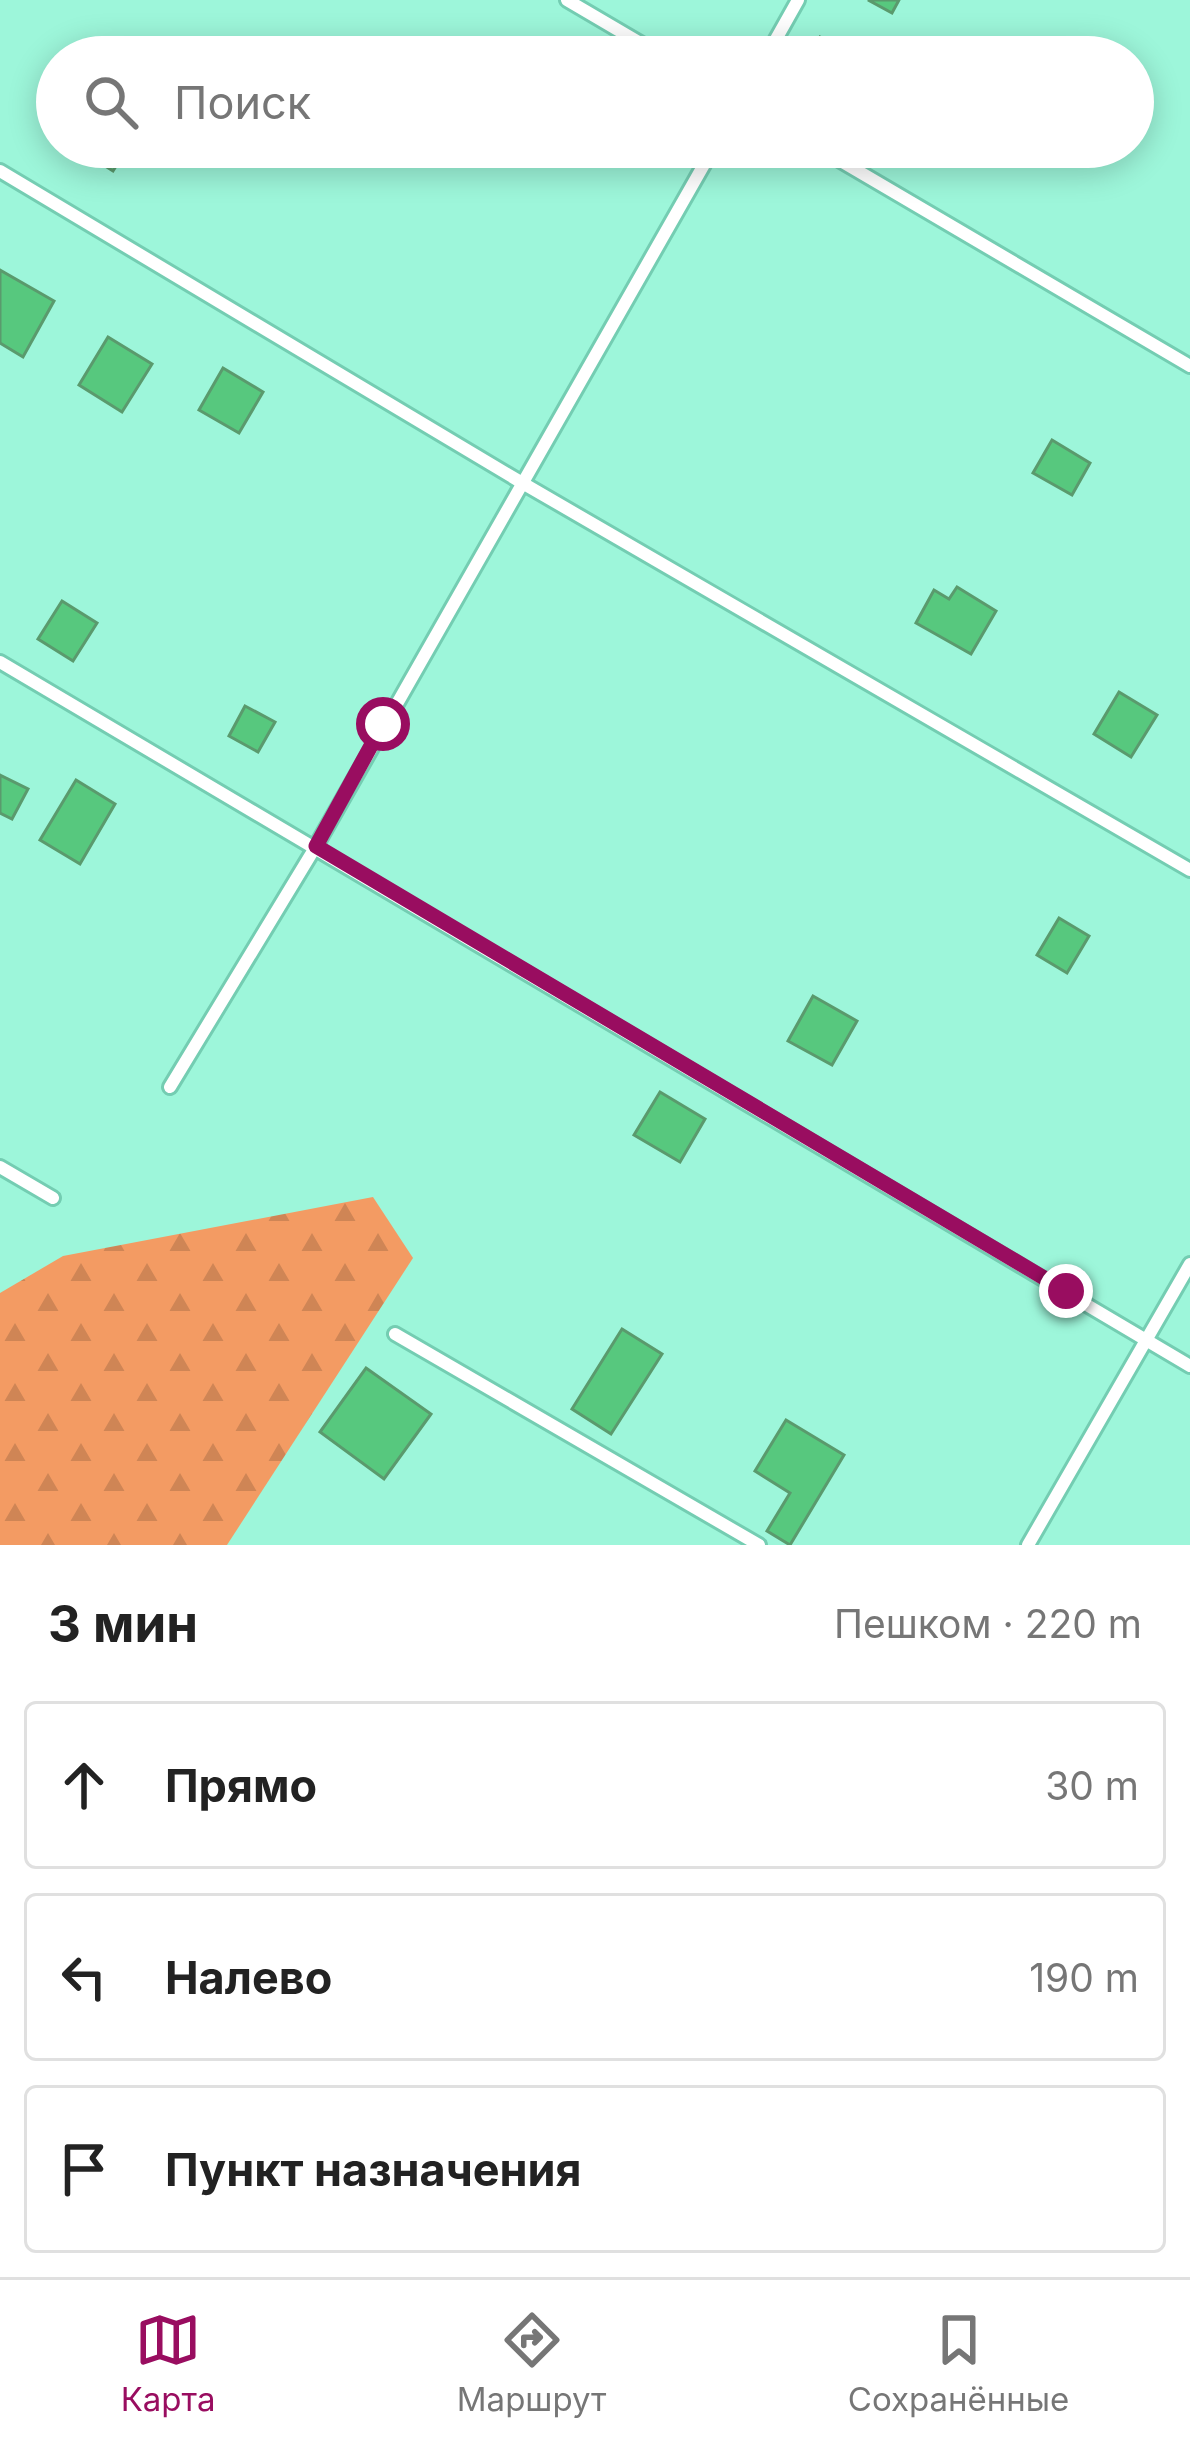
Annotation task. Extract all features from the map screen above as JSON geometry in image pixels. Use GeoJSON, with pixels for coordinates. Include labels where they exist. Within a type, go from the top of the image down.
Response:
{"type":"FeatureCollection","features":[{"type":"Feature","properties":{"kind":"lane"},"geometry":{"type":"LineString","coordinates":[[567,0],[628,36]]}},
{"type":"Feature","properties":{"kind":"lane"},"geometry":{"type":"LineString","coordinates":[[778,36],[799,0]]}},
{"type":"Feature","properties":{"kind":"lane"},"geometry":{"type":"LineString","coordinates":[[170,1087],[316,846],[519,481],[702,168]]}},
{"type":"Feature","properties":{"kind":"lane"},"geometry":{"type":"LineString","coordinates":[[853,168],[1190,366]]}},
{"type":"Feature","properties":{"kind":"lane"},"geometry":{"type":"LineString","coordinates":[[0,171],[519,481],[1190,871]]}},
{"type":"Feature","properties":{"kind":"lane"},"geometry":{"type":"LineString","coordinates":[[0,662],[1190,1366]]}},
{"type":"Feature","properties":{"kind":"lane"},"geometry":{"type":"LineString","coordinates":[[0,1167],[53,1198]]}},
{"type":"Feature","properties":{"kind":"lane"},"geometry":{"type":"LineString","coordinates":[[1028,1545],[1190,1264]]}},
{"type":"Feature","properties":{"kind":"lane"},"geometry":{"type":"LineString","coordinates":[[395,1334],[759,1545]]}},
{"type":"Feature","properties":{"kind":"green space"},"geometry":{"type":"Polygon","coordinates":[[[373,1197],[413,1258],[227,1545],[0,1545],[0,1293],[63,1256],[373,1197]]]}},
{"type":"Feature","properties":{"kind":"building"},"geometry":{"type":"Polygon","coordinates":[[[868,0],[899,0],[892,13],[868,0]]]}},
{"type":"Feature","properties":{"kind":"building"},"geometry":{"type":"Polygon","coordinates":[[[0,270],[54,301],[23,357],[0,343],[0,270]]]}},
{"type":"Feature","properties":{"kind":"building"},"geometry":{"type":"Polygon","coordinates":[[[108,337],[152,364],[122,412],[79,385],[108,337]]]}},
{"type":"Feature","properties":{"kind":"building"},"geometry":{"type":"Polygon","coordinates":[[[223,368],[263,392],[239,433],[199,410],[223,368]]]}},
{"type":"Feature","properties":{"kind":"building"},"geometry":{"type":"Polygon","coordinates":[[[1052,440],[1090,463],[1072,495],[1033,473],[1052,440]]]}},
{"type":"Feature","properties":{"kind":"building"},"geometry":{"type":"Polygon","coordinates":[[[957,587],[996,611],[971,654],[916,623],[934,590],[949,599],[957,587]]]}},
{"type":"Feature","properties":{"kind":"building"},"geometry":{"type":"Polygon","coordinates":[[[62,601],[97,623],[73,661],[38,639],[62,601]]]}},
{"type":"Feature","properties":{"kind":"building"},"geometry":{"type":"Polygon","coordinates":[[[1119,692],[1157,715],[1131,757],[1094,734],[1119,692]]]}},
{"type":"Feature","properties":{"kind":"building"},"geometry":{"type":"Polygon","coordinates":[[[245,706],[275,722],[258,752],[229,736],[245,706]]]}},
{"type":"Feature","properties":{"kind":"building"},"geometry":{"type":"Polygon","coordinates":[[[0,775],[28,789],[12,819],[0,813],[0,775]]]}},
{"type":"Feature","properties":{"kind":"building"},"geometry":{"type":"Polygon","coordinates":[[[76,780],[115,804],[80,864],[40,840],[76,780]]]}},
{"type":"Feature","properties":{"kind":"building"},"geometry":{"type":"Polygon","coordinates":[[[1059,918],[1089,936],[1067,973],[1037,955],[1059,918]]]}},
{"type":"Feature","properties":{"kind":"building"},"geometry":{"type":"Polygon","coordinates":[[[813,996],[857,1021],[832,1065],[788,1041],[813,996]]]}},
{"type":"Feature","properties":{"kind":"building"},"geometry":{"type":"Polygon","coordinates":[[[660,1092],[705,1119],[680,1162],[634,1135],[660,1092]]]}},
{"type":"Feature","properties":{"kind":"building"},"geometry":{"type":"Polygon","coordinates":[[[622,1329],[662,1354],[611,1434],[572,1409],[622,1329]]]}},
{"type":"Feature","properties":{"kind":"building"},"geometry":{"type":"Polygon","coordinates":[[[366,1368],[431,1414],[384,1479],[320,1432],[366,1368]]]}},
{"type":"Feature","properties":{"kind":"building"},"geometry":{"type":"Polygon","coordinates":[[[786,1420],[844,1455],[790,1545],[767,1531],[790,1493],[755,1471],[786,1420]]]}},
{"type":"Feature","properties":{"kind":"route"},"geometry":{"type":"LineString","coordinates":[[383,724],[316,846],[1066,1291]]}}]}
